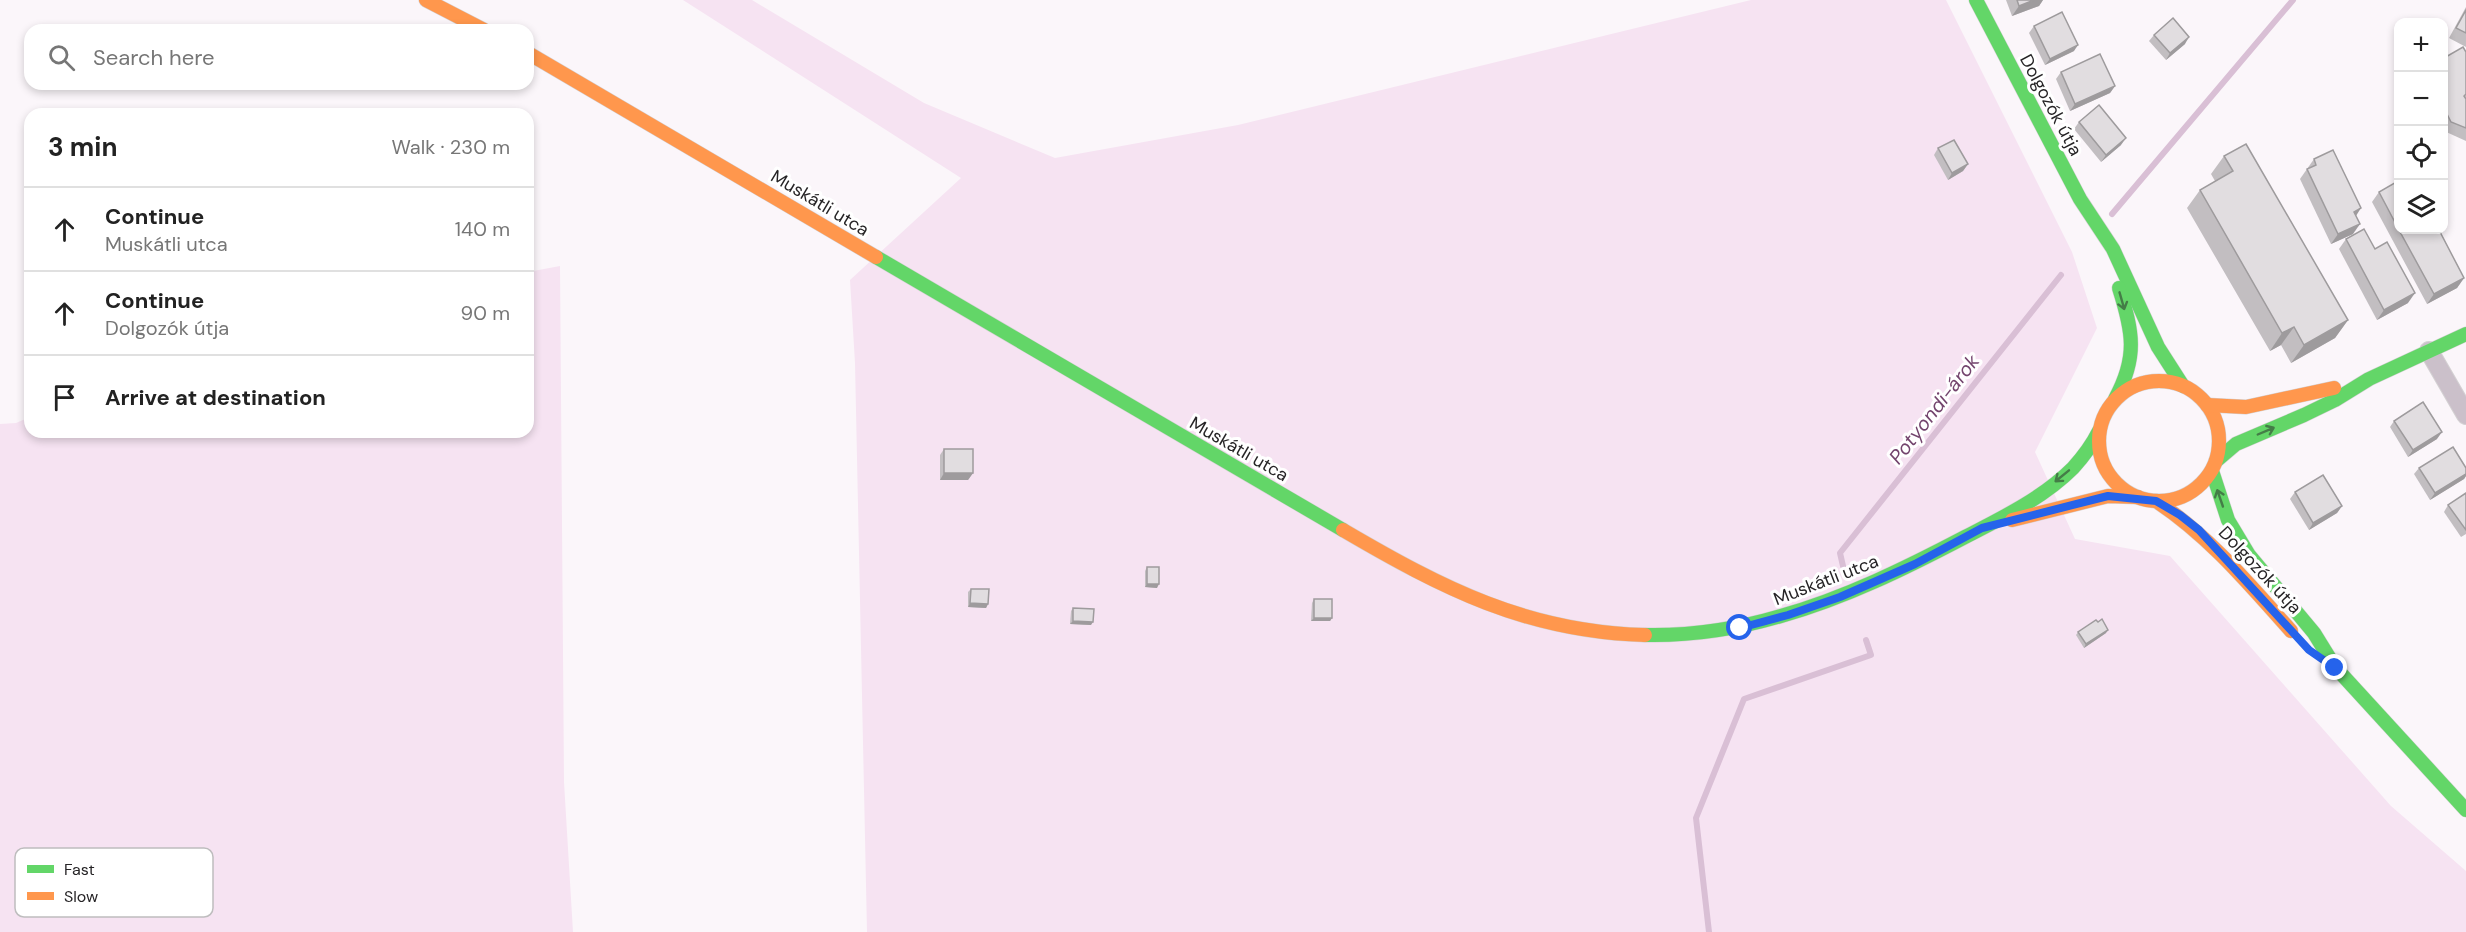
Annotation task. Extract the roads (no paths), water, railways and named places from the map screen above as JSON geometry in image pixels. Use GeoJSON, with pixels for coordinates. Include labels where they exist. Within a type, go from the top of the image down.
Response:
{"type":"FeatureCollection","features":[{"type":"Feature","properties":{"kind":"main road"},"geometry":{"type":"LineString","coordinates":[[426,0],[472,24]]}},
{"type":"Feature","properties":{"kind":"main road","name":"Dolgozók útja"},"geometry":{"type":"LineString","coordinates":[[1976,0],[2096,226],[2124,302],[2132,353],[2128,376],[2115,400]]}},
{"type":"Feature","properties":{"kind":"main road","name":"Muskátli utca"},"geometry":{"type":"LineString","coordinates":[[534,57],[1374,549],[1433,581],[1486,605],[1544,622],[1598,632],[1651,636],[1710,633],[1740,628],[1788,615],[1840,597],[1915,564],[2029,501],[2067,472],[2084,455],[2099,431]]}},
{"type":"Feature","properties":{"kind":"main road","name":"Dolgozók útja"},"geometry":{"type":"LineString","coordinates":[[2096,226],[2113,249],[2158,346],[2183,386]]}},
{"type":"Feature","properties":{"kind":"main road"},"geometry":{"type":"LineString","coordinates":[[2214,466],[2220,438],[2218,426],[2207,405],[2196,393],[2183,386],[2162,380],[2141,383],[2115,400],[2107,409],[2099,431],[2100,452],[2107,471],[2120,487],[2138,497],[2156,501],[2178,498],[2198,488],[2214,466],[2236,444],[2325,405],[2368,379],[2466,334]]}},
{"type":"Feature","properties":{"kind":"main road"},"geometry":{"type":"LineString","coordinates":[[2207,405],[2246,407],[2303,396],[2368,379]]}},
{"type":"Feature","properties":{"kind":"main road","name":"Dolgozók útja"},"geometry":{"type":"LineString","coordinates":[[2214,466],[2228,520],[2249,555],[2314,633],[2335,668]]}},
{"type":"Feature","properties":{"kind":"main road","name":"Muskátli utca"},"geometry":{"type":"LineString","coordinates":[[1982,528],[2108,496],[2138,497]]}},
{"type":"Feature","properties":{"kind":"main road","name":"Dolgozók útja"},"geometry":{"type":"LineString","coordinates":[[2156,501],[2180,515],[2199,530],[2305,646],[2335,668],[2466,810]]}},
{"type":"Feature","properties":{"kind":"street"},"geometry":{"type":"LineString","coordinates":[[2429,351],[2466,415]]}},
{"type":"Feature","properties":{"kind":"waterway","name":"Potyondi-árok"},"geometry":{"type":"LineString","coordinates":[[2112,214],[2293,0]]}},
{"type":"Feature","properties":{"kind":"waterway","name":"Potyondi-árok"},"geometry":{"type":"LineString","coordinates":[[1843,566],[1840,553],[2061,275]]}},
{"type":"Feature","properties":{"kind":"waterway","name":"Potyondi-árok"},"geometry":{"type":"LineString","coordinates":[[1709,932],[1696,818],[1744,699],[1871,655],[1866,640]]}}]}
